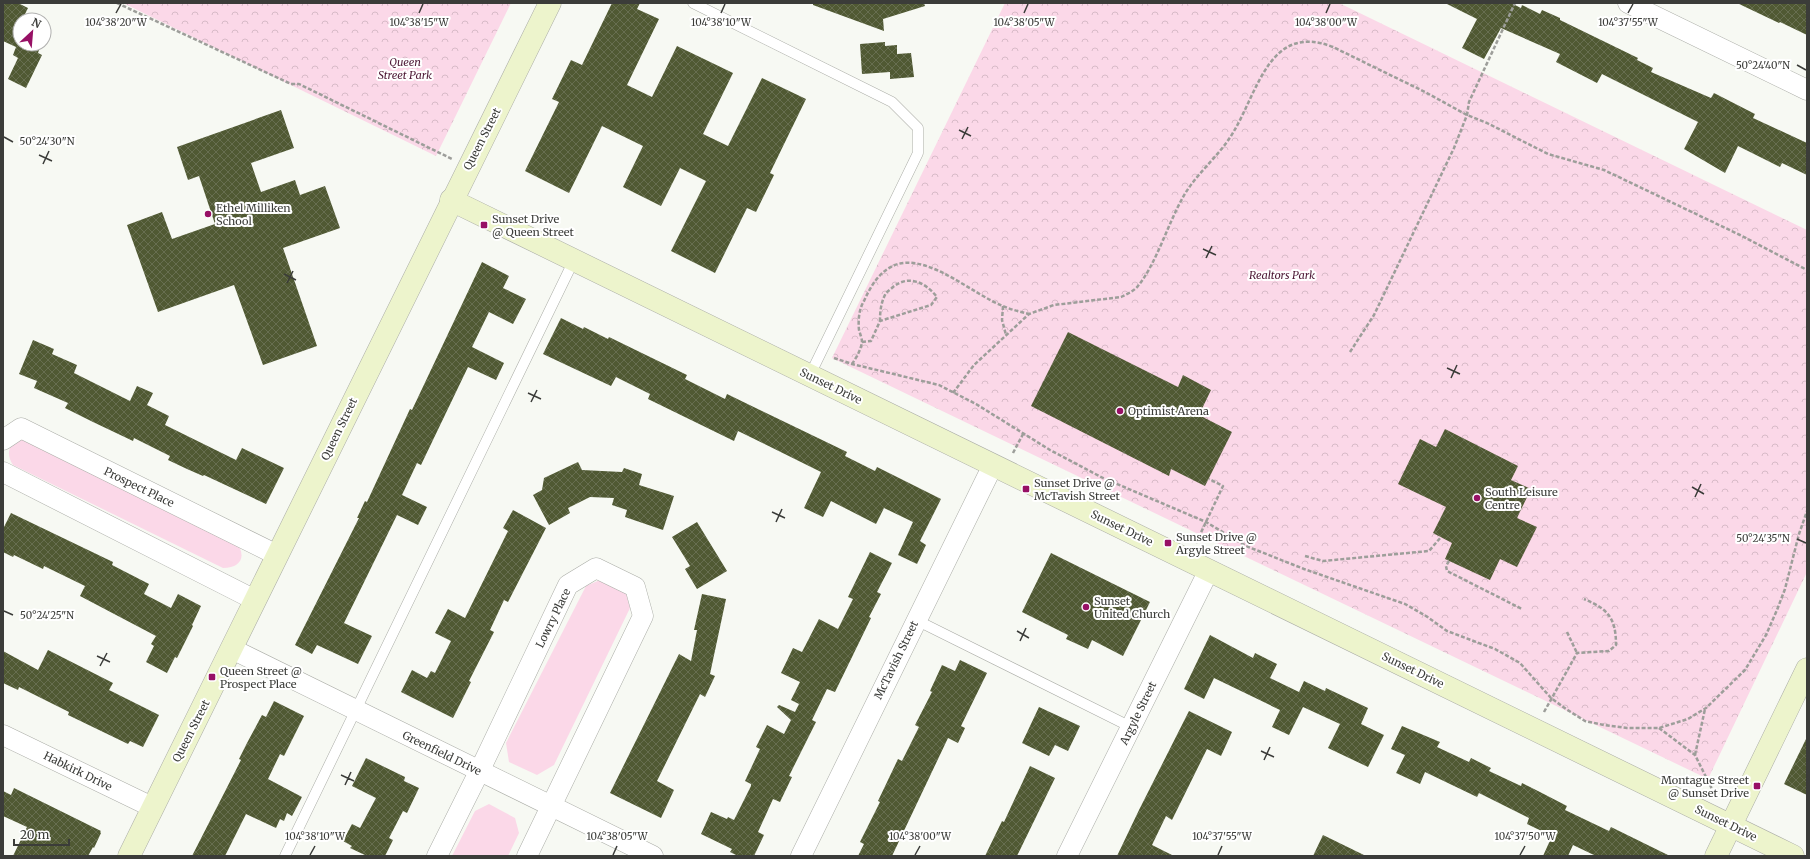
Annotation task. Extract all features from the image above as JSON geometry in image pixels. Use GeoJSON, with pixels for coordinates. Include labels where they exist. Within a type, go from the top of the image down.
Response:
{"type":"FeatureCollection","features":[{"type":"Feature","properties":{"kind":"street","name":"Queen Street"},"geometry":{"type":"LineString","coordinates":[[129,856],[152,807],[232,649],[451,200],[550,3]]}},
{"type":"Feature","properties":{"kind":"street"},"geometry":{"type":"LineString","coordinates":[[1628,3],[1807,90]]}},
{"type":"Feature","properties":{"kind":"street","name":"Sunset Drive"},"geometry":{"type":"LineString","coordinates":[[451,200],[1793,856]]}},
{"type":"Feature","properties":{"kind":"street","name":"Prospect Place"},"geometry":{"type":"LineString","coordinates":[[3,440],[21,428],[277,555]]}},
{"type":"Feature","properties":{"kind":"street","name":"McTavish Street"},"geometry":{"type":"LineString","coordinates":[[801,856],[993,465]]}},
{"type":"Feature","properties":{"kind":"street"},"geometry":{"type":"LineString","coordinates":[[3,472],[255,600]]}},
{"type":"Feature","properties":{"kind":"street","name":"Lowry Place"},"geometry":{"type":"LineString","coordinates":[[437,856],[479,772],[568,585],[596,568],[635,587],[643,616],[527,856]]}},
{"type":"Feature","properties":{"kind":"street","name":"Argyle Street"},"geometry":{"type":"LineString","coordinates":[[1067,856],[1209,570]]}},
{"type":"Feature","properties":{"kind":"street","name":"Greenfield Drive"},"geometry":{"type":"LineString","coordinates":[[232,649],[652,856]]}},
{"type":"Feature","properties":{"kind":"street"},"geometry":{"type":"LineString","coordinates":[[1716,856],[1807,668]]}},
{"type":"Feature","properties":{"kind":"street","name":"Habkirk Drive"},"geometry":{"type":"LineString","coordinates":[[3,735],[152,807]]}},
{"type":"Feature","properties":{"kind":"lane"},"geometry":{"type":"LineString","coordinates":[[692,3],[892,102],[918,128],[918,153],[810,375]]}},
{"type":"Feature","properties":{"kind":"lane"},"geometry":{"type":"LineString","coordinates":[[285,856],[574,260]]}},
{"type":"Feature","properties":{"kind":"lane"},"geometry":{"type":"LineString","coordinates":[[916,620],[1131,727]]}},
{"type":"Feature","properties":{"kind":"path"},"geometry":{"type":"LineString","coordinates":[[117,3],[290,84],[299,84],[468,166]]}},
{"type":"Feature","properties":{"kind":"path"},"geometry":{"type":"LineString","coordinates":[[1350,352],[1374,315],[1454,148],[1469,102],[1514,3]]}},
{"type":"Feature","properties":{"kind":"path"},"geometry":{"type":"LineString","coordinates":[[953,393],[967,373],[1029,314],[1054,305],[1121,297],[1130,293],[1138,286],[1147,272],[1182,198],[1234,132],[1271,61],[1280,50],[1291,44],[1304,41],[1320,42],[1425,92],[1466,115],[1487,123],[1548,154],[1604,170],[1807,270]]}},
{"type":"Feature","properties":{"kind":"path"},"geometry":{"type":"LineString","coordinates":[[852,364],[859,352],[862,342],[858,318],[863,302],[877,278],[886,270],[898,264],[910,263],[923,265],[1003,306],[1029,314]]}},
{"type":"Feature","properties":{"kind":"path"},"geometry":{"type":"LineString","coordinates":[[862,342],[871,341],[880,321],[881,307],[887,292],[897,284],[910,280],[921,283],[931,290],[937,297],[931,305],[880,321]]}},
{"type":"Feature","properties":{"kind":"path"},"geometry":{"type":"LineString","coordinates":[[1003,306],[1002,320],[1006,335]]}},
{"type":"Feature","properties":{"kind":"path"},"geometry":{"type":"LineString","coordinates":[[821,353],[852,364],[939,385],[976,404],[1050,450],[1103,478],[1206,522],[1246,546],[1304,569],[1404,604],[1426,616],[1447,631],[1495,649],[1520,663],[1551,698],[1585,721],[1627,728],[1659,728],[1688,719],[1706,708],[1745,670],[1766,636],[1786,589],[1799,534],[1807,511]]}},
{"type":"Feature","properties":{"kind":"path"},"geometry":{"type":"LineString","coordinates":[[1188,560],[1223,486],[1209,479]]}},
{"type":"Feature","properties":{"kind":"path"},"geometry":{"type":"LineString","coordinates":[[1305,556],[1323,561],[1429,551],[1441,537]]}},
{"type":"Feature","properties":{"kind":"path"},"geometry":{"type":"LineString","coordinates":[[1449,561],[1446,566],[1447,571],[1522,609]]}},
{"type":"Feature","properties":{"kind":"path"},"geometry":{"type":"LineString","coordinates":[[1577,653],[1609,651],[1616,645],[1614,621],[1600,606],[1584,599]]}},
{"type":"Feature","properties":{"kind":"path"},"geometry":{"type":"LineString","coordinates":[[1568,632],[1577,653]]}},
{"type":"Feature","properties":{"kind":"path"},"geometry":{"type":"LineString","coordinates":[[1535,730],[1551,698],[1577,653]]}},
{"type":"Feature","properties":{"kind":"path"},"geometry":{"type":"LineString","coordinates":[[1695,755],[1706,708]]}},
{"type":"Feature","properties":{"kind":"path"},"geometry":{"type":"LineString","coordinates":[[1659,728],[1695,755],[1731,826]]}},
{"type":"Feature","properties":{"kind":"green space","name":"Queen Street Park"},"geometry":{"type":"Polygon","coordinates":[[[123,3],[511,3],[436,156],[123,3]]]}},
{"type":"Feature","properties":{"kind":"green space","name":"Realtors Park"},"geometry":{"type":"Polygon","coordinates":[[[1005,3],[1339,3],[1807,230],[1807,572],[1708,779],[832,358],[1005,3]]]}},
{"type":"Feature","properties":{"kind":"green space"},"geometry":{"type":"Polygon","coordinates":[[[19,440],[29,440],[236,542],[241,552],[240,560],[234,566],[223,568],[13,465],[9,457],[9,450],[12,444],[19,440]]]}},
{"type":"Feature","properties":{"kind":"green space"},"geometry":{"type":"Polygon","coordinates":[[[600,580],[626,593],[630,608],[554,765],[537,775],[509,762],[506,743],[586,586],[600,580]]]}},
{"type":"Feature","properties":{"kind":"green space"},"geometry":{"type":"Polygon","coordinates":[[[489,804],[515,818],[519,833],[508,856],[452,856],[475,811],[489,804]]]}},
{"type":"Feature","properties":{"kind":"building"},"geometry":{"type":"Polygon","coordinates":[[[3,3],[18,3],[28,8],[26,12],[12,12],[12,45],[3,41],[3,3]]]}},
{"type":"Feature","properties":{"kind":"building"},"geometry":{"type":"Polygon","coordinates":[[[612,3],[640,3],[637,9],[659,19],[627,85],[652,97],[677,46],[733,73],[703,134],[728,146],[762,78],[806,99],[770,173],[774,175],[756,212],[747,208],[715,273],[671,251],[706,181],[680,168],[661,206],[623,187],[643,146],[602,126],[569,193],[525,171],[559,102],[552,99],[571,60],[582,65],[612,3]]]}},
{"type":"Feature","properties":{"kind":"building"},"geometry":{"type":"Polygon","coordinates":[[[813,3],[924,3],[925,6],[883,19],[884,31],[813,5],[813,3]]]}},
{"type":"Feature","properties":{"kind":"building"},"geometry":{"type":"Polygon","coordinates":[[[1445,3],[1511,3],[1521,8],[1522,5],[1540,14],[1542,10],[1560,18],[1560,20],[1638,58],[1637,60],[1653,68],[1651,72],[1711,98],[1714,93],[1755,114],[1753,118],[1807,143],[1807,175],[1782,163],[1780,167],[1738,146],[1725,173],[1684,149],[1698,122],[1602,74],[1597,83],[1556,62],[1560,54],[1501,28],[1484,59],[1462,48],[1477,19],[1445,3]]]}},
{"type":"Feature","properties":{"kind":"building"},"geometry":{"type":"Polygon","coordinates":[[[1737,3],[1807,3],[1807,35],[1780,22],[1779,23],[1737,3]]]}},
{"type":"Feature","properties":{"kind":"building"},"geometry":{"type":"Polygon","coordinates":[[[885,42],[885,46],[897,45],[897,54],[911,53],[914,77],[890,79],[890,72],[862,74],[860,44],[885,42]]]}},
{"type":"Feature","properties":{"kind":"building"},"geometry":{"type":"Polygon","coordinates":[[[14,52],[38,52],[42,55],[26,88],[8,79],[18,58],[13,55],[14,52]]]}},
{"type":"Feature","properties":{"kind":"building"},"geometry":{"type":"Polygon","coordinates":[[[281,110],[294,148],[251,163],[261,192],[295,180],[300,195],[325,186],[340,228],[283,248],[317,346],[263,365],[234,285],[158,312],[127,225],[162,212],[172,239],[215,224],[199,176],[188,180],[177,147],[281,110]]]}},
{"type":"Feature","properties":{"kind":"building"},"geometry":{"type":"Polygon","coordinates":[[[482,262],[509,276],[503,288],[526,299],[513,324],[489,312],[472,347],[504,363],[496,380],[468,367],[421,465],[417,463],[402,495],[427,507],[418,525],[397,515],[344,623],[372,636],[358,664],[317,645],[312,654],[295,645],[359,518],[357,518],[365,501],[367,502],[410,409],[412,410],[482,262]]]}},
{"type":"Feature","properties":{"kind":"building"},"geometry":{"type":"Polygon","coordinates":[[[561,318],[608,339],[609,337],[687,375],[685,379],[725,399],[727,394],[847,452],[845,456],[875,471],[877,467],[941,499],[920,541],[926,545],[917,564],[898,555],[913,522],[884,508],[876,524],[831,501],[823,517],[804,508],[821,472],[738,431],[734,441],[648,399],[650,394],[616,377],[611,386],[543,354],[561,318]]]}},
{"type":"Feature","properties":{"kind":"building","name":"Optimist Arena"},"geometry":{"type":"Polygon","coordinates":[[[1068,332],[1178,387],[1183,375],[1211,390],[1199,415],[1232,432],[1205,486],[1171,469],[1169,476],[1031,406],[1068,332]]]}},
{"type":"Feature","properties":{"kind":"building"},"geometry":{"type":"Polygon","coordinates":[[[33,340],[54,349],[52,354],[77,365],[74,373],[130,401],[137,386],[153,393],[147,405],[169,416],[165,425],[236,460],[242,448],[284,468],[266,504],[168,460],[170,456],[134,438],[133,441],[65,408],[68,403],[34,388],[37,381],[19,374],[33,340]]]}},
{"type":"Feature","properties":{"kind":"building","name":"South Leisure Centre"},"geometry":{"type":"Polygon","coordinates":[[[1445,429],[1518,466],[1511,480],[1531,489],[1517,518],[1537,527],[1517,567],[1500,559],[1490,580],[1445,559],[1452,543],[1433,533],[1446,507],[1398,484],[1420,439],[1436,447],[1445,429]]]}},
{"type":"Feature","properties":{"kind":"building"},"geometry":{"type":"Polygon","coordinates":[[[578,462],[582,470],[622,472],[624,468],[642,474],[639,485],[674,496],[663,530],[625,517],[627,510],[612,505],[614,498],[590,497],[568,508],[570,513],[549,525],[533,495],[542,490],[544,478],[578,462]]]}},
{"type":"Feature","properties":{"kind":"building"},"geometry":{"type":"Polygon","coordinates":[[[513,510],[546,528],[508,602],[504,600],[490,630],[494,632],[469,681],[471,682],[453,718],[401,692],[412,670],[427,678],[431,671],[435,673],[451,641],[435,633],[448,609],[465,618],[508,531],[503,528],[513,510]]]}},
{"type":"Feature","properties":{"kind":"building"},"geometry":{"type":"Polygon","coordinates":[[[11,513],[113,562],[112,565],[149,584],[144,594],[171,608],[178,594],[201,606],[177,658],[175,657],[167,673],[146,662],[154,646],[151,644],[156,636],[80,596],[85,586],[44,566],[43,569],[14,555],[13,557],[3,552],[3,529],[11,513]]]}},
{"type":"Feature","properties":{"kind":"building"},"geometry":{"type":"Polygon","coordinates":[[[697,522],[727,571],[697,589],[685,569],[690,566],[672,537],[697,522]]]}},
{"type":"Feature","properties":{"kind":"building"},"geometry":{"type":"Polygon","coordinates":[[[870,552],[892,563],[877,592],[881,594],[869,617],[871,618],[835,692],[827,689],[812,720],[816,722],[789,776],[792,777],[780,802],[773,799],[758,832],[764,835],[754,856],[738,856],[730,852],[732,849],[701,834],[711,812],[727,819],[728,817],[734,820],[751,786],[751,784],[745,781],[760,749],[756,747],[767,725],[784,734],[791,720],[777,707],[779,705],[795,712],[799,704],[791,700],[800,682],[781,673],[793,648],[802,652],[819,619],[838,629],[853,599],[848,597],[870,552]]]}},
{"type":"Feature","properties":{"kind":"building","name":"Sunset United Church"},"geometry":{"type":"Polygon","coordinates":[[[1051,553],[1150,602],[1123,656],[1092,640],[1088,649],[1066,639],[1068,635],[1022,612],[1051,553]]]}},
{"type":"Feature","properties":{"kind":"building"},"geometry":{"type":"Polygon","coordinates":[[[702,594],[726,599],[710,674],[715,676],[705,697],[700,694],[657,781],[674,790],[661,818],[610,793],[679,654],[691,661],[697,630],[694,630],[702,594]]]}},
{"type":"Feature","properties":{"kind":"building"},"geometry":{"type":"Polygon","coordinates":[[[1210,635],[1253,658],[1255,653],[1277,664],[1270,678],[1299,692],[1304,681],[1325,691],[1326,688],[1368,708],[1361,724],[1384,735],[1368,767],[1328,748],[1340,724],[1303,707],[1289,735],[1272,727],[1280,710],[1214,678],[1204,699],[1184,689],[1210,635]]]}},
{"type":"Feature","properties":{"kind":"building"},"geometry":{"type":"Polygon","coordinates":[[[48,650],[113,683],[109,690],[159,715],[143,747],[130,741],[128,744],[68,715],[69,712],[19,687],[18,690],[3,683],[3,651],[38,670],[48,650]]]}},
{"type":"Feature","properties":{"kind":"building"},"geometry":{"type":"Polygon","coordinates":[[[960,660],[987,673],[961,726],[965,728],[958,743],[948,738],[892,856],[858,856],[864,844],[860,842],[880,802],[878,801],[898,759],[902,761],[919,727],[915,725],[932,692],[930,691],[942,665],[955,671],[960,660]]]}},
{"type":"Feature","properties":{"kind":"building"},"geometry":{"type":"Polygon","coordinates":[[[274,701],[304,716],[284,756],[280,754],[268,779],[302,797],[292,816],[287,813],[284,821],[280,819],[276,828],[246,814],[225,856],[192,856],[241,760],[239,759],[247,743],[262,715],[266,717],[274,701]]]}},
{"type":"Feature","properties":{"kind":"building"},"geometry":{"type":"Polygon","coordinates":[[[1039,707],[1080,726],[1068,751],[1055,745],[1049,756],[1022,743],[1039,707]]]}},
{"type":"Feature","properties":{"kind":"building"},"geometry":{"type":"Polygon","coordinates":[[[1189,711],[1232,732],[1221,756],[1207,749],[1172,820],[1166,816],[1152,845],[1174,856],[1117,856],[1139,810],[1189,711]]]}},
{"type":"Feature","properties":{"kind":"building"},"geometry":{"type":"Polygon","coordinates":[[[1402,726],[1440,742],[1437,747],[1469,762],[1471,758],[1491,768],[1489,771],[1521,786],[1522,783],[1538,791],[1567,806],[1565,810],[1609,831],[1611,827],[1670,856],[1596,856],[1573,845],[1568,856],[1543,856],[1552,836],[1527,824],[1529,818],[1479,793],[1477,797],[1425,772],[1420,784],[1396,773],[1405,755],[1391,749],[1402,726]]]}},
{"type":"Feature","properties":{"kind":"building"},"geometry":{"type":"Polygon","coordinates":[[[1807,737],[1807,795],[1784,784],[1807,737]]]}},
{"type":"Feature","properties":{"kind":"building"},"geometry":{"type":"Polygon","coordinates":[[[366,758],[405,777],[404,781],[419,788],[407,813],[403,811],[389,838],[393,840],[385,856],[367,856],[350,848],[352,846],[343,841],[352,824],[360,828],[376,798],[352,786],[366,758]]]}},
{"type":"Feature","properties":{"kind":"building"},"geometry":{"type":"Polygon","coordinates":[[[1030,766],[1055,778],[1017,856],[985,856],[1002,821],[1004,822],[1030,766]]]}},
{"type":"Feature","properties":{"kind":"building"},"geometry":{"type":"Polygon","coordinates":[[[14,788],[101,831],[94,848],[93,847],[88,856],[13,856],[27,827],[3,816],[3,791],[11,795],[14,788]]]}},
{"type":"Feature","properties":{"kind":"building"},"geometry":{"type":"Polygon","coordinates":[[[1323,835],[1366,856],[1313,856],[1323,835]]]}},
{"type":"Feature","properties":{"kind":"place","name":"Ethel Milliken School"},"geometry":{"type":"Point","coordinates":[208,214]}},
{"type":"Feature","properties":{"kind":"place","name":"Sunset Drive @ Queen Street"},"geometry":{"type":"Point","coordinates":[484,225]}},
{"type":"Feature","properties":{"kind":"place","name":"Optimist Arena"},"geometry":{"type":"Point","coordinates":[1120,411]}},
{"type":"Feature","properties":{"kind":"place","name":"Sunset Drive @ McTavish Street"},"geometry":{"type":"Point","coordinates":[1026,489]}},
{"type":"Feature","properties":{"kind":"place","name":"South Leisure Centre"},"geometry":{"type":"Point","coordinates":[1477,498]}},
{"type":"Feature","properties":{"kind":"place","name":"Sunset Drive @ Argyle Street"},"geometry":{"type":"Point","coordinates":[1168,543]}},
{"type":"Feature","properties":{"kind":"place","name":"Sunset United Church"},"geometry":{"type":"Point","coordinates":[1086,607]}},
{"type":"Feature","properties":{"kind":"place","name":"Queen Street @ Prospect Place"},"geometry":{"type":"Point","coordinates":[212,677]}},
{"type":"Feature","properties":{"kind":"place","name":"Montague Street @ Sunset Drive"},"geometry":{"type":"Point","coordinates":[1757,786]}}]}
